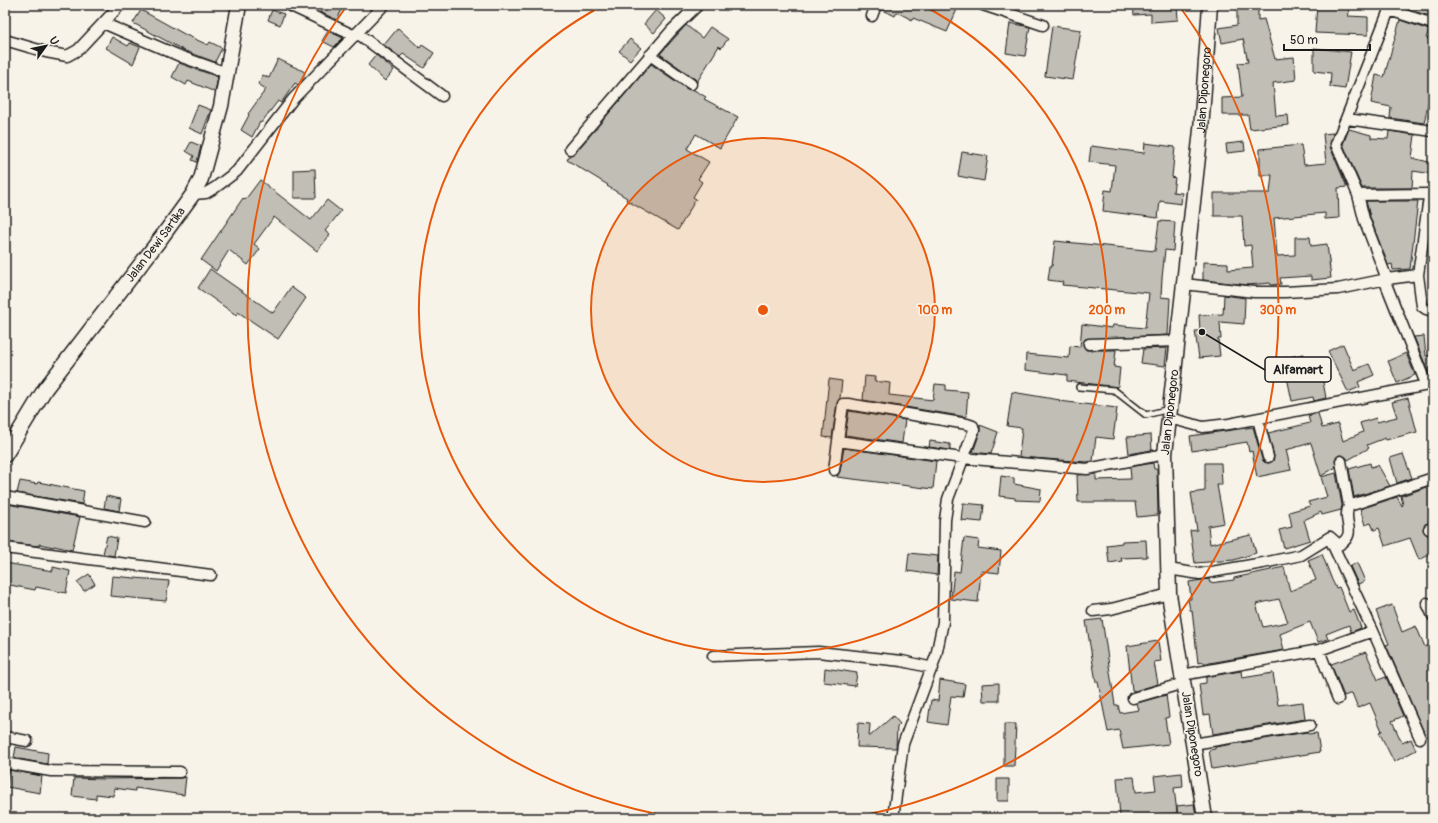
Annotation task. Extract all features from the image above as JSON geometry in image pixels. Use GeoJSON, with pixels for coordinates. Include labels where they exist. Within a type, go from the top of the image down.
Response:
{"type":"FeatureCollection","features":[{"type":"Feature","properties":{"kind":"street"},"geometry":{"type":"LineString","coordinates":[[5,40],[46,52],[67,56],[78,50],[120,5]]}},
{"type":"Feature","properties":{"kind":"street","name":"Jalan Dewi Sartika"},"geometry":{"type":"LineString","coordinates":[[5,455],[45,389],[193,194],[201,179],[214,136],[239,5]]}},
{"type":"Feature","properties":{"kind":"street"},"geometry":{"type":"LineString","coordinates":[[289,5],[356,35],[442,96]]}},
{"type":"Feature","properties":{"kind":"street"},"geometry":{"type":"LineString","coordinates":[[193,194],[206,193],[236,171],[293,99],[384,5]]}},
{"type":"Feature","properties":{"kind":"street"},"geometry":{"type":"LineString","coordinates":[[570,149],[672,30],[698,5]]}},
{"type":"Feature","properties":{"kind":"street"},"geometry":{"type":"LineString","coordinates":[[872,16],[876,5]]}},
{"type":"Feature","properties":{"kind":"street"},"geometry":{"type":"LineString","coordinates":[[983,5],[1043,25]]}},
{"type":"Feature","properties":{"kind":"street","name":"Jalan Diponegoro"},"geometry":{"type":"LineString","coordinates":[[1205,818],[1169,594],[1165,454],[1201,130],[1210,5]]}},
{"type":"Feature","properties":{"kind":"street"},"geometry":{"type":"LineString","coordinates":[[1170,413],[1203,427],[1311,410],[1430,384],[1385,279],[1364,219],[1358,195],[1336,144],[1390,8],[1433,24]]}},
{"type":"Feature","properties":{"kind":"street"},"geometry":{"type":"LineString","coordinates":[[103,24],[182,57],[227,73]]}},
{"type":"Feature","properties":{"kind":"street"},"geometry":{"type":"LineString","coordinates":[[650,55],[691,84]]}},
{"type":"Feature","properties":{"kind":"street"},"geometry":{"type":"LineString","coordinates":[[1347,119],[1433,131]]}},
{"type":"Feature","properties":{"kind":"street"},"geometry":{"type":"LineString","coordinates":[[1358,195],[1428,194],[1429,198],[1418,275],[1422,306],[1433,311]]}},
{"type":"Feature","properties":{"kind":"street"},"geometry":{"type":"LineString","coordinates":[[1184,284],[1254,292],[1284,292],[1338,289],[1385,279],[1418,275]]}},
{"type":"Feature","properties":{"kind":"street"},"geometry":{"type":"LineString","coordinates":[[1089,344],[1177,341]]}},
{"type":"Feature","properties":{"kind":"street"},"geometry":{"type":"LineString","coordinates":[[834,470],[843,404],[973,426],[974,430],[962,458],[948,499],[943,622],[933,668],[903,744],[893,818]]}},
{"type":"Feature","properties":{"kind":"street"},"geometry":{"type":"LineString","coordinates":[[1258,419],[1268,457]]}},
{"type":"Feature","properties":{"kind":"street"},"geometry":{"type":"LineString","coordinates":[[838,441],[962,458],[1087,469],[1165,454]]}},
{"type":"Feature","properties":{"kind":"street"},"geometry":{"type":"LineString","coordinates":[[1330,537],[1339,545],[1349,533],[1347,510],[1349,506],[1341,461]]}},
{"type":"Feature","properties":{"kind":"street"},"geometry":{"type":"LineString","coordinates":[[1349,506],[1433,478]]}},
{"type":"Feature","properties":{"kind":"street"},"geometry":{"type":"LineString","coordinates":[[5,497],[145,522]]}},
{"type":"Feature","properties":{"kind":"street"},"geometry":{"type":"LineString","coordinates":[[1168,569],[1200,574],[1263,563],[1301,555],[1330,537]]}},
{"type":"Feature","properties":{"kind":"street"},"geometry":{"type":"LineString","coordinates":[[1330,537],[1420,738]]}},
{"type":"Feature","properties":{"kind":"street"},"geometry":{"type":"LineString","coordinates":[[5,548],[211,575]]}},
{"type":"Feature","properties":{"kind":"street"},"geometry":{"type":"LineString","coordinates":[[1093,611],[1111,609],[1169,594]]}},
{"type":"Feature","properties":{"kind":"street"},"geometry":{"type":"LineString","coordinates":[[1427,603],[1433,616]]}},
{"type":"Feature","properties":{"kind":"street"},"geometry":{"type":"LineString","coordinates":[[1133,698],[1183,679],[1319,650],[1373,631]]}},
{"type":"Feature","properties":{"kind":"street"},"geometry":{"type":"LineString","coordinates":[[1319,650],[1338,699]]}},
{"type":"Feature","properties":{"kind":"street"},"geometry":{"type":"LineString","coordinates":[[713,656],[818,652],[902,661],[933,668]]}},
{"type":"Feature","properties":{"kind":"street"},"geometry":{"type":"LineString","coordinates":[[1193,744],[1310,726]]}},
{"type":"Feature","properties":{"kind":"street"},"geometry":{"type":"LineString","coordinates":[[5,737],[27,742]]}},
{"type":"Feature","properties":{"kind":"street"},"geometry":{"type":"LineString","coordinates":[[5,763],[51,771],[180,772]]}},
{"type":"Feature","properties":{"kind":"lane"},"geometry":{"type":"LineString","coordinates":[[1079,387],[1114,390],[1146,415],[1170,413]]}},
{"type":"Feature","properties":{"kind":"building"},"geometry":{"type":"Polygon","coordinates":[[[323,5],[337,5],[343,7],[337,20],[320,12],[323,5]]]}},
{"type":"Feature","properties":{"kind":"building"},"geometry":{"type":"Polygon","coordinates":[[[882,5],[959,5],[947,32],[913,18],[912,20],[897,12],[895,16],[881,9],[882,5]]]}},
{"type":"Feature","properties":{"kind":"building"},"geometry":{"type":"Polygon","coordinates":[[[1133,5],[1177,5],[1178,20],[1151,22],[1151,14],[1134,15],[1133,5]]]}},
{"type":"Feature","properties":{"kind":"building"},"geometry":{"type":"Polygon","coordinates":[[[1237,5],[1258,5],[1258,20],[1264,19],[1275,59],[1294,57],[1296,80],[1273,83],[1276,116],[1288,115],[1289,125],[1250,129],[1248,115],[1222,115],[1222,98],[1242,97],[1238,63],[1248,62],[1243,39],[1222,43],[1219,28],[1237,25],[1237,5]]]}},
{"type":"Feature","properties":{"kind":"building"},"geometry":{"type":"Polygon","coordinates":[[[1317,5],[1351,5],[1348,16],[1368,17],[1368,35],[1315,33],[1317,5]]]}},
{"type":"Feature","properties":{"kind":"building"},"geometry":{"type":"Polygon","coordinates":[[[1433,5],[1433,17],[1397,6],[1433,5]]]}},
{"type":"Feature","properties":{"kind":"building"},"geometry":{"type":"Polygon","coordinates":[[[141,10],[186,35],[208,45],[210,42],[222,48],[215,62],[185,51],[133,23],[141,10]]]}},
{"type":"Feature","properties":{"kind":"building"},"geometry":{"type":"Polygon","coordinates":[[[272,10],[284,14],[280,25],[268,20],[272,10]]]}},
{"type":"Feature","properties":{"kind":"building"},"geometry":{"type":"Polygon","coordinates":[[[656,10],[666,19],[654,33],[644,24],[656,10]]]}},
{"type":"Feature","properties":{"kind":"building"},"geometry":{"type":"Polygon","coordinates":[[[1400,20],[1429,30],[1426,38],[1433,41],[1433,90],[1431,99],[1429,99],[1424,123],[1390,118],[1391,107],[1371,103],[1376,75],[1384,77],[1400,20]]]}},
{"type":"Feature","properties":{"kind":"building"},"geometry":{"type":"Polygon","coordinates":[[[1010,23],[1030,27],[1025,56],[1006,53],[1010,23]]]}},
{"type":"Feature","properties":{"kind":"building"},"geometry":{"type":"Polygon","coordinates":[[[686,25],[702,38],[710,27],[728,39],[721,48],[719,46],[697,82],[660,54],[686,25]]]}},
{"type":"Feature","properties":{"kind":"building"},"geometry":{"type":"Polygon","coordinates":[[[1052,26],[1081,30],[1073,80],[1045,76],[1052,26]]]}},
{"type":"Feature","properties":{"kind":"building"},"geometry":{"type":"Polygon","coordinates":[[[398,28],[420,48],[422,45],[434,53],[424,68],[403,54],[400,57],[384,45],[398,28]]]}},
{"type":"Feature","properties":{"kind":"building"},"geometry":{"type":"Polygon","coordinates":[[[328,31],[343,38],[334,47],[322,41],[328,31]]]}},
{"type":"Feature","properties":{"kind":"building"},"geometry":{"type":"Polygon","coordinates":[[[112,37],[128,46],[130,43],[140,47],[133,64],[106,48],[112,37]]]}},
{"type":"Feature","properties":{"kind":"building"},"geometry":{"type":"Polygon","coordinates":[[[630,39],[641,48],[630,60],[619,51],[630,39]]]}},
{"type":"Feature","properties":{"kind":"building"},"geometry":{"type":"Polygon","coordinates":[[[1314,48],[1351,52],[1345,89],[1330,87],[1331,73],[1314,71],[1314,48]]]}},
{"type":"Feature","properties":{"kind":"building"},"geometry":{"type":"Polygon","coordinates":[[[376,55],[394,70],[385,81],[368,65],[376,55]]]}},
{"type":"Feature","properties":{"kind":"building"},"geometry":{"type":"Polygon","coordinates":[[[278,59],[305,72],[301,82],[298,85],[295,83],[281,103],[278,101],[261,123],[260,122],[252,137],[241,130],[249,115],[248,114],[266,89],[258,84],[263,75],[269,78],[278,59]]]}},
{"type":"Feature","properties":{"kind":"building"},"geometry":{"type":"Polygon","coordinates":[[[179,63],[218,77],[215,92],[188,81],[186,85],[172,77],[179,63]]]}},
{"type":"Feature","properties":{"kind":"building"},"geometry":{"type":"Polygon","coordinates":[[[651,64],[687,89],[694,90],[706,97],[704,99],[738,117],[720,148],[696,134],[687,149],[709,162],[698,179],[702,182],[693,197],[696,199],[678,230],[626,200],[627,198],[607,186],[608,185],[567,160],[570,155],[575,153],[651,64]]]}},
{"type":"Feature","properties":{"kind":"building"},"geometry":{"type":"Polygon","coordinates":[[[198,105],[211,110],[202,134],[189,128],[198,105]]]}},
{"type":"Feature","properties":{"kind":"building"},"geometry":{"type":"Polygon","coordinates":[[[1349,129],[1371,135],[1371,138],[1388,139],[1389,131],[1415,135],[1412,158],[1433,163],[1433,174],[1413,171],[1412,188],[1362,188],[1343,144],[1349,129]]]}},
{"type":"Feature","properties":{"kind":"building"},"geometry":{"type":"Polygon","coordinates":[[[1333,133],[1330,147],[1347,187],[1338,188],[1339,218],[1325,219],[1325,213],[1274,218],[1277,256],[1295,255],[1295,237],[1310,237],[1311,246],[1327,244],[1331,278],[1311,280],[1311,276],[1280,278],[1281,284],[1271,285],[1270,283],[1248,285],[1203,280],[1203,262],[1228,263],[1228,270],[1253,268],[1251,245],[1244,246],[1242,216],[1214,216],[1214,193],[1270,193],[1272,175],[1260,175],[1260,149],[1301,145],[1304,165],[1326,163],[1323,134],[1333,133]]]}},
{"type":"Feature","properties":{"kind":"building"},"geometry":{"type":"Polygon","coordinates":[[[191,142],[201,146],[197,162],[192,160],[194,156],[186,151],[191,142]]]}},
{"type":"Feature","properties":{"kind":"building"},"geometry":{"type":"Polygon","coordinates":[[[1244,142],[1245,151],[1227,153],[1226,144],[1244,142]]]}},
{"type":"Feature","properties":{"kind":"building"},"geometry":{"type":"Polygon","coordinates":[[[1145,143],[1175,147],[1172,177],[1175,178],[1173,192],[1182,193],[1181,204],[1160,201],[1158,218],[1103,211],[1105,190],[1112,191],[1115,165],[1089,162],[1091,146],[1144,153],[1145,143]]]}},
{"type":"Feature","properties":{"kind":"building"},"geometry":{"type":"Polygon","coordinates":[[[962,152],[988,156],[984,181],[958,176],[962,152]]]}},
{"type":"Feature","properties":{"kind":"building"},"geometry":{"type":"Polygon","coordinates":[[[315,169],[316,198],[294,198],[294,170],[315,169]]]}},
{"type":"Feature","properties":{"kind":"building"},"geometry":{"type":"Polygon","coordinates":[[[260,180],[311,220],[327,200],[341,211],[325,231],[330,235],[317,251],[274,217],[254,244],[260,249],[248,265],[229,250],[216,271],[201,260],[243,198],[245,200],[260,180]]]}},
{"type":"Feature","properties":{"kind":"building"},"geometry":{"type":"Polygon","coordinates":[[[1366,201],[1418,201],[1410,269],[1393,270],[1392,264],[1388,265],[1370,217],[1366,201]]]}},
{"type":"Feature","properties":{"kind":"building"},"geometry":{"type":"Polygon","coordinates":[[[1159,221],[1175,222],[1173,251],[1165,250],[1162,278],[1161,297],[1170,298],[1168,335],[1085,339],[1083,345],[1086,350],[1116,350],[1114,367],[1120,368],[1118,387],[1067,381],[1067,375],[1025,370],[1026,354],[1069,358],[1070,346],[1080,347],[1082,324],[1112,328],[1113,325],[1145,328],[1149,293],[1062,285],[1063,282],[1048,280],[1050,266],[1052,266],[1055,241],[1155,251],[1159,221]]]}},
{"type":"Feature","properties":{"kind":"building"},"geometry":{"type":"Polygon","coordinates":[[[210,269],[273,313],[291,287],[306,298],[278,339],[238,312],[236,315],[198,288],[210,269]]]}},
{"type":"Feature","properties":{"kind":"building"},"geometry":{"type":"Polygon","coordinates":[[[1224,295],[1245,298],[1244,324],[1220,322],[1221,339],[1218,339],[1220,356],[1199,358],[1195,331],[1200,331],[1199,315],[1223,314],[1224,295]]]}},
{"type":"Feature","properties":{"kind":"building"},"geometry":{"type":"Polygon","coordinates":[[[1424,336],[1426,356],[1433,355],[1433,375],[1430,376],[1414,337],[1424,336]]]}},
{"type":"Feature","properties":{"kind":"building"},"geometry":{"type":"Polygon","coordinates":[[[1343,344],[1354,370],[1369,364],[1374,375],[1358,382],[1360,387],[1348,392],[1328,351],[1343,344]]]}},
{"type":"Feature","properties":{"kind":"building"},"geometry":{"type":"Polygon","coordinates":[[[1167,348],[1165,366],[1141,363],[1143,349],[1167,348]]]}},
{"type":"Feature","properties":{"kind":"building"},"geometry":{"type":"Polygon","coordinates":[[[1406,353],[1415,375],[1397,383],[1388,361],[1406,353]]]}},
{"type":"Feature","properties":{"kind":"building"},"geometry":{"type":"Polygon","coordinates":[[[1304,354],[1308,374],[1321,371],[1326,398],[1314,401],[1313,397],[1292,401],[1283,358],[1304,354]]]}},
{"type":"Feature","properties":{"kind":"building"},"geometry":{"type":"Polygon","coordinates":[[[865,376],[875,377],[874,381],[890,383],[889,395],[933,400],[935,384],[946,385],[946,390],[968,392],[966,417],[863,400],[865,376]]]}},
{"type":"Feature","properties":{"kind":"building"},"geometry":{"type":"Polygon","coordinates":[[[829,379],[842,381],[832,438],[823,437],[829,379]]]}},
{"type":"Feature","properties":{"kind":"building"},"geometry":{"type":"Polygon","coordinates":[[[1012,392],[1060,400],[1059,401],[1117,408],[1113,439],[1096,437],[1093,461],[1087,462],[1019,457],[1022,428],[1007,426],[1012,392]]]}},
{"type":"Feature","properties":{"kind":"building"},"geometry":{"type":"Polygon","coordinates":[[[1408,398],[1417,432],[1386,440],[1385,438],[1367,445],[1369,448],[1348,460],[1346,457],[1339,455],[1335,459],[1336,467],[1321,476],[1311,443],[1286,450],[1291,470],[1257,477],[1252,451],[1249,452],[1247,442],[1192,451],[1190,436],[1253,427],[1262,459],[1264,462],[1269,463],[1273,461],[1274,456],[1268,433],[1310,423],[1308,416],[1318,413],[1322,428],[1338,424],[1343,441],[1363,432],[1360,423],[1376,418],[1377,422],[1397,417],[1392,402],[1408,398]]]}},
{"type":"Feature","properties":{"kind":"building"},"geometry":{"type":"Polygon","coordinates":[[[849,411],[905,420],[902,443],[845,435],[849,411]]]}},
{"type":"Feature","properties":{"kind":"building"},"geometry":{"type":"Polygon","coordinates":[[[980,425],[998,432],[991,454],[973,452],[980,432],[980,425]]]}},
{"type":"Feature","properties":{"kind":"building"},"geometry":{"type":"Polygon","coordinates":[[[1151,435],[1152,450],[1129,454],[1127,437],[1151,435]]]}},
{"type":"Feature","properties":{"kind":"building"},"geometry":{"type":"Polygon","coordinates":[[[930,441],[950,444],[950,450],[929,447],[930,441]]]}},
{"type":"Feature","properties":{"kind":"building"},"geometry":{"type":"Polygon","coordinates":[[[844,448],[936,461],[933,489],[837,477],[840,471],[844,448]]]}},
{"type":"Feature","properties":{"kind":"building"},"geometry":{"type":"Polygon","coordinates":[[[1403,454],[1412,478],[1397,483],[1390,458],[1403,454]]]}},
{"type":"Feature","properties":{"kind":"building"},"geometry":{"type":"Polygon","coordinates":[[[1153,463],[1154,469],[1157,469],[1158,515],[1137,517],[1135,502],[1078,502],[1077,475],[1096,474],[1096,480],[1131,479],[1130,467],[1153,463]]]}},
{"type":"Feature","properties":{"kind":"building"},"geometry":{"type":"Polygon","coordinates":[[[1205,463],[1221,463],[1222,485],[1217,485],[1224,523],[1208,526],[1210,544],[1251,535],[1256,553],[1234,560],[1195,563],[1190,531],[1197,530],[1191,493],[1205,491],[1205,463]]]}},
{"type":"Feature","properties":{"kind":"building"},"geometry":{"type":"Polygon","coordinates":[[[1370,463],[1371,467],[1378,465],[1390,486],[1354,497],[1349,469],[1370,463]]]}},
{"type":"Feature","properties":{"kind":"building"},"geometry":{"type":"Polygon","coordinates":[[[1336,473],[1342,505],[1341,510],[1322,515],[1321,512],[1304,520],[1310,540],[1284,548],[1279,530],[1292,527],[1289,512],[1310,506],[1308,502],[1327,497],[1321,477],[1336,473]]]}},
{"type":"Feature","properties":{"kind":"building"},"geometry":{"type":"Polygon","coordinates":[[[1001,476],[1014,478],[1014,484],[1041,489],[1040,501],[1015,500],[1015,498],[999,496],[1001,476]]]}},
{"type":"Feature","properties":{"kind":"building"},"geometry":{"type":"Polygon","coordinates":[[[20,481],[37,484],[38,482],[84,491],[82,504],[17,493],[20,481]]]}},
{"type":"Feature","properties":{"kind":"building"},"geometry":{"type":"Polygon","coordinates":[[[1433,485],[1433,522],[1425,524],[1423,530],[1427,535],[1433,535],[1433,553],[1419,560],[1410,538],[1385,546],[1379,528],[1374,530],[1371,523],[1365,525],[1360,509],[1397,497],[1402,506],[1401,496],[1433,485]]]}},
{"type":"Feature","properties":{"kind":"building"},"geometry":{"type":"Polygon","coordinates":[[[106,496],[121,499],[119,511],[104,508],[106,496]]]}},
{"type":"Feature","properties":{"kind":"building"},"geometry":{"type":"Polygon","coordinates":[[[963,503],[984,505],[982,522],[961,520],[963,503]]]}},
{"type":"Feature","properties":{"kind":"building"},"geometry":{"type":"Polygon","coordinates":[[[7,504],[80,517],[72,550],[39,544],[39,546],[5,542],[5,512],[7,504]]]}},
{"type":"Feature","properties":{"kind":"building"},"geometry":{"type":"Polygon","coordinates":[[[107,536],[117,538],[114,556],[103,554],[107,536]]]}},
{"type":"Feature","properties":{"kind":"building"},"geometry":{"type":"Polygon","coordinates":[[[964,538],[979,540],[978,548],[1001,551],[999,573],[981,571],[978,602],[951,599],[954,571],[960,572],[964,538]]]}},
{"type":"Feature","properties":{"kind":"building"},"geometry":{"type":"Polygon","coordinates":[[[1146,540],[1147,557],[1121,558],[1122,561],[1109,563],[1107,545],[1122,543],[1122,541],[1146,540]]]}},
{"type":"Feature","properties":{"kind":"building"},"geometry":{"type":"Polygon","coordinates":[[[909,553],[938,556],[937,575],[907,571],[909,553]]]}},
{"type":"Feature","properties":{"kind":"building"},"geometry":{"type":"Polygon","coordinates":[[[1322,554],[1336,588],[1339,587],[1349,612],[1354,610],[1361,628],[1351,632],[1349,625],[1326,634],[1328,639],[1318,642],[1310,622],[1280,634],[1284,650],[1204,664],[1204,662],[1198,663],[1192,610],[1190,610],[1188,599],[1191,599],[1189,582],[1209,579],[1210,583],[1234,580],[1234,578],[1284,567],[1290,591],[1316,580],[1308,560],[1322,554]],[[1279,599],[1256,604],[1263,627],[1288,622],[1279,599]]]}},
{"type":"Feature","properties":{"kind":"building"},"geometry":{"type":"Polygon","coordinates":[[[5,563],[53,571],[53,567],[70,571],[66,593],[36,587],[35,590],[5,584],[5,563]]]}},
{"type":"Feature","properties":{"kind":"building"},"geometry":{"type":"Polygon","coordinates":[[[1357,563],[1365,581],[1358,584],[1350,566],[1357,563]]]}},
{"type":"Feature","properties":{"kind":"building"},"geometry":{"type":"Polygon","coordinates":[[[89,574],[95,584],[84,591],[77,582],[89,574]]]}},
{"type":"Feature","properties":{"kind":"building"},"geometry":{"type":"Polygon","coordinates":[[[112,576],[169,581],[166,601],[110,596],[112,576]]]}},
{"type":"Feature","properties":{"kind":"building"},"geometry":{"type":"Polygon","coordinates":[[[1392,605],[1402,632],[1416,626],[1425,647],[1433,643],[1433,734],[1426,737],[1386,645],[1389,644],[1376,611],[1392,605]]]}},
{"type":"Feature","properties":{"kind":"building"},"geometry":{"type":"Polygon","coordinates":[[[1102,619],[1115,705],[1118,705],[1120,713],[1139,710],[1137,703],[1166,695],[1169,717],[1165,718],[1169,744],[1123,749],[1119,730],[1108,732],[1098,682],[1096,682],[1086,621],[1102,619]]]}},
{"type":"Feature","properties":{"kind":"building"},"geometry":{"type":"Polygon","coordinates":[[[1158,641],[1161,661],[1154,662],[1158,684],[1135,691],[1132,690],[1127,646],[1158,641]]]}},
{"type":"Feature","properties":{"kind":"building"},"geometry":{"type":"Polygon","coordinates":[[[1366,652],[1378,680],[1386,677],[1403,716],[1392,721],[1402,743],[1411,739],[1416,750],[1394,762],[1379,732],[1382,731],[1370,703],[1358,708],[1352,693],[1344,696],[1331,664],[1366,652]]]}},
{"type":"Feature","properties":{"kind":"building"},"geometry":{"type":"Polygon","coordinates":[[[825,668],[857,673],[855,686],[824,682],[825,668]]]}},
{"type":"Feature","properties":{"kind":"building"},"geometry":{"type":"Polygon","coordinates":[[[1241,671],[1242,678],[1273,673],[1278,705],[1303,702],[1305,719],[1213,734],[1210,714],[1203,715],[1199,684],[1206,683],[1206,677],[1241,671]]]}},
{"type":"Feature","properties":{"kind":"building"},"geometry":{"type":"Polygon","coordinates":[[[940,680],[965,684],[963,697],[951,696],[947,725],[928,722],[931,700],[938,701],[940,680]]]}},
{"type":"Feature","properties":{"kind":"building"},"geometry":{"type":"Polygon","coordinates":[[[999,683],[999,701],[983,701],[982,684],[999,683]]]}},
{"type":"Feature","properties":{"kind":"building"},"geometry":{"type":"Polygon","coordinates":[[[893,716],[900,724],[897,727],[896,748],[857,747],[858,723],[870,724],[869,737],[893,716]]]}},
{"type":"Feature","properties":{"kind":"building"},"geometry":{"type":"Polygon","coordinates":[[[1004,724],[1016,724],[1014,766],[1004,766],[1004,724]]]}},
{"type":"Feature","properties":{"kind":"building"},"geometry":{"type":"Polygon","coordinates":[[[1307,732],[1308,734],[1317,733],[1320,752],[1212,769],[1209,750],[1215,749],[1215,747],[1307,732]]]}},
{"type":"Feature","properties":{"kind":"building"},"geometry":{"type":"Polygon","coordinates":[[[16,747],[48,753],[47,764],[14,758],[16,747]]]}},
{"type":"Feature","properties":{"kind":"building"},"geometry":{"type":"Polygon","coordinates":[[[9,770],[42,776],[40,793],[7,787],[9,770]]]}},
{"type":"Feature","properties":{"kind":"building"},"geometry":{"type":"Polygon","coordinates":[[[1182,773],[1183,787],[1174,788],[1177,813],[1120,817],[1117,778],[1134,777],[1136,792],[1156,790],[1154,776],[1182,773]]]}},
{"type":"Feature","properties":{"kind":"building"},"geometry":{"type":"Polygon","coordinates":[[[186,777],[184,795],[135,788],[135,791],[114,788],[113,796],[96,794],[96,799],[72,796],[74,778],[103,779],[186,777]]]}},
{"type":"Feature","properties":{"kind":"building"},"geometry":{"type":"Polygon","coordinates":[[[997,779],[1009,779],[1009,801],[997,801],[997,779]]]}},
{"type":"Feature","properties":{"kind":"building"},"geometry":{"type":"Polygon","coordinates":[[[1194,804],[1196,815],[1178,817],[1177,806],[1194,804]]]}},
{"type":"Feature","properties":{"kind":"place","name":"Alfamart"},"geometry":{"type":"Point","coordinates":[1202,332]}}]}
